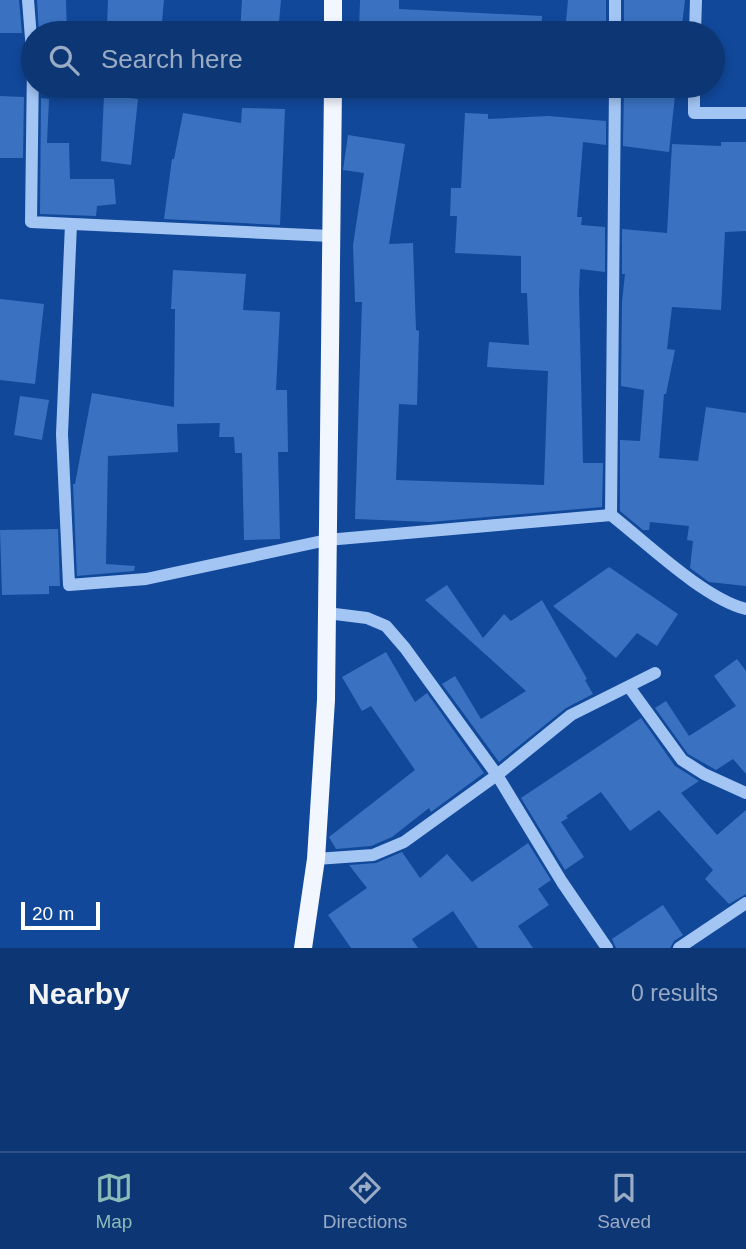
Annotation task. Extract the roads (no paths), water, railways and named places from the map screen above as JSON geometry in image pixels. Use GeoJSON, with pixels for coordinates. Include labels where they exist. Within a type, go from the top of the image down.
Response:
{"type":"FeatureCollection","features":[{"type":"Feature","properties":{"kind":"main road"},"geometry":{"type":"LineString","coordinates":[[333,0],[334,21]]}},
{"type":"Feature","properties":{"kind":"main road"},"geometry":{"type":"LineString","coordinates":[[303,948],[316,859],[326,700],[333,98]]}},
{"type":"Feature","properties":{"kind":"street"},"geometry":{"type":"LineString","coordinates":[[28,0],[30,21]]}},
{"type":"Feature","properties":{"kind":"street"},"geometry":{"type":"LineString","coordinates":[[615,0],[615,21]]}},
{"type":"Feature","properties":{"kind":"street"},"geometry":{"type":"LineString","coordinates":[[695,21],[696,0]]}},
{"type":"Feature","properties":{"kind":"street"},"geometry":{"type":"LineString","coordinates":[[33,98],[31,222],[331,236]]}},
{"type":"Feature","properties":{"kind":"street"},"geometry":{"type":"LineString","coordinates":[[611,515],[615,98]]}},
{"type":"Feature","properties":{"kind":"street"},"geometry":{"type":"LineString","coordinates":[[694,98],[694,113],[746,113]]}},
{"type":"Feature","properties":{"kind":"street"},"geometry":{"type":"LineString","coordinates":[[71,224],[62,434],[69,585],[146,579],[327,540],[611,515],[692,580],[731,605],[746,609]]}},
{"type":"Feature","properties":{"kind":"street"},"geometry":{"type":"LineString","coordinates":[[327,613],[368,618],[386,626],[405,648],[497,775],[607,948]]}},
{"type":"Feature","properties":{"kind":"street"},"geometry":{"type":"LineString","coordinates":[[316,859],[373,855],[404,842],[497,775],[571,715],[655,673]]}},
{"type":"Feature","properties":{"kind":"street"},"geometry":{"type":"LineString","coordinates":[[629,687],[682,761],[746,793]]}},
{"type":"Feature","properties":{"kind":"street"},"geometry":{"type":"LineString","coordinates":[[679,948],[746,903]]}}]}
